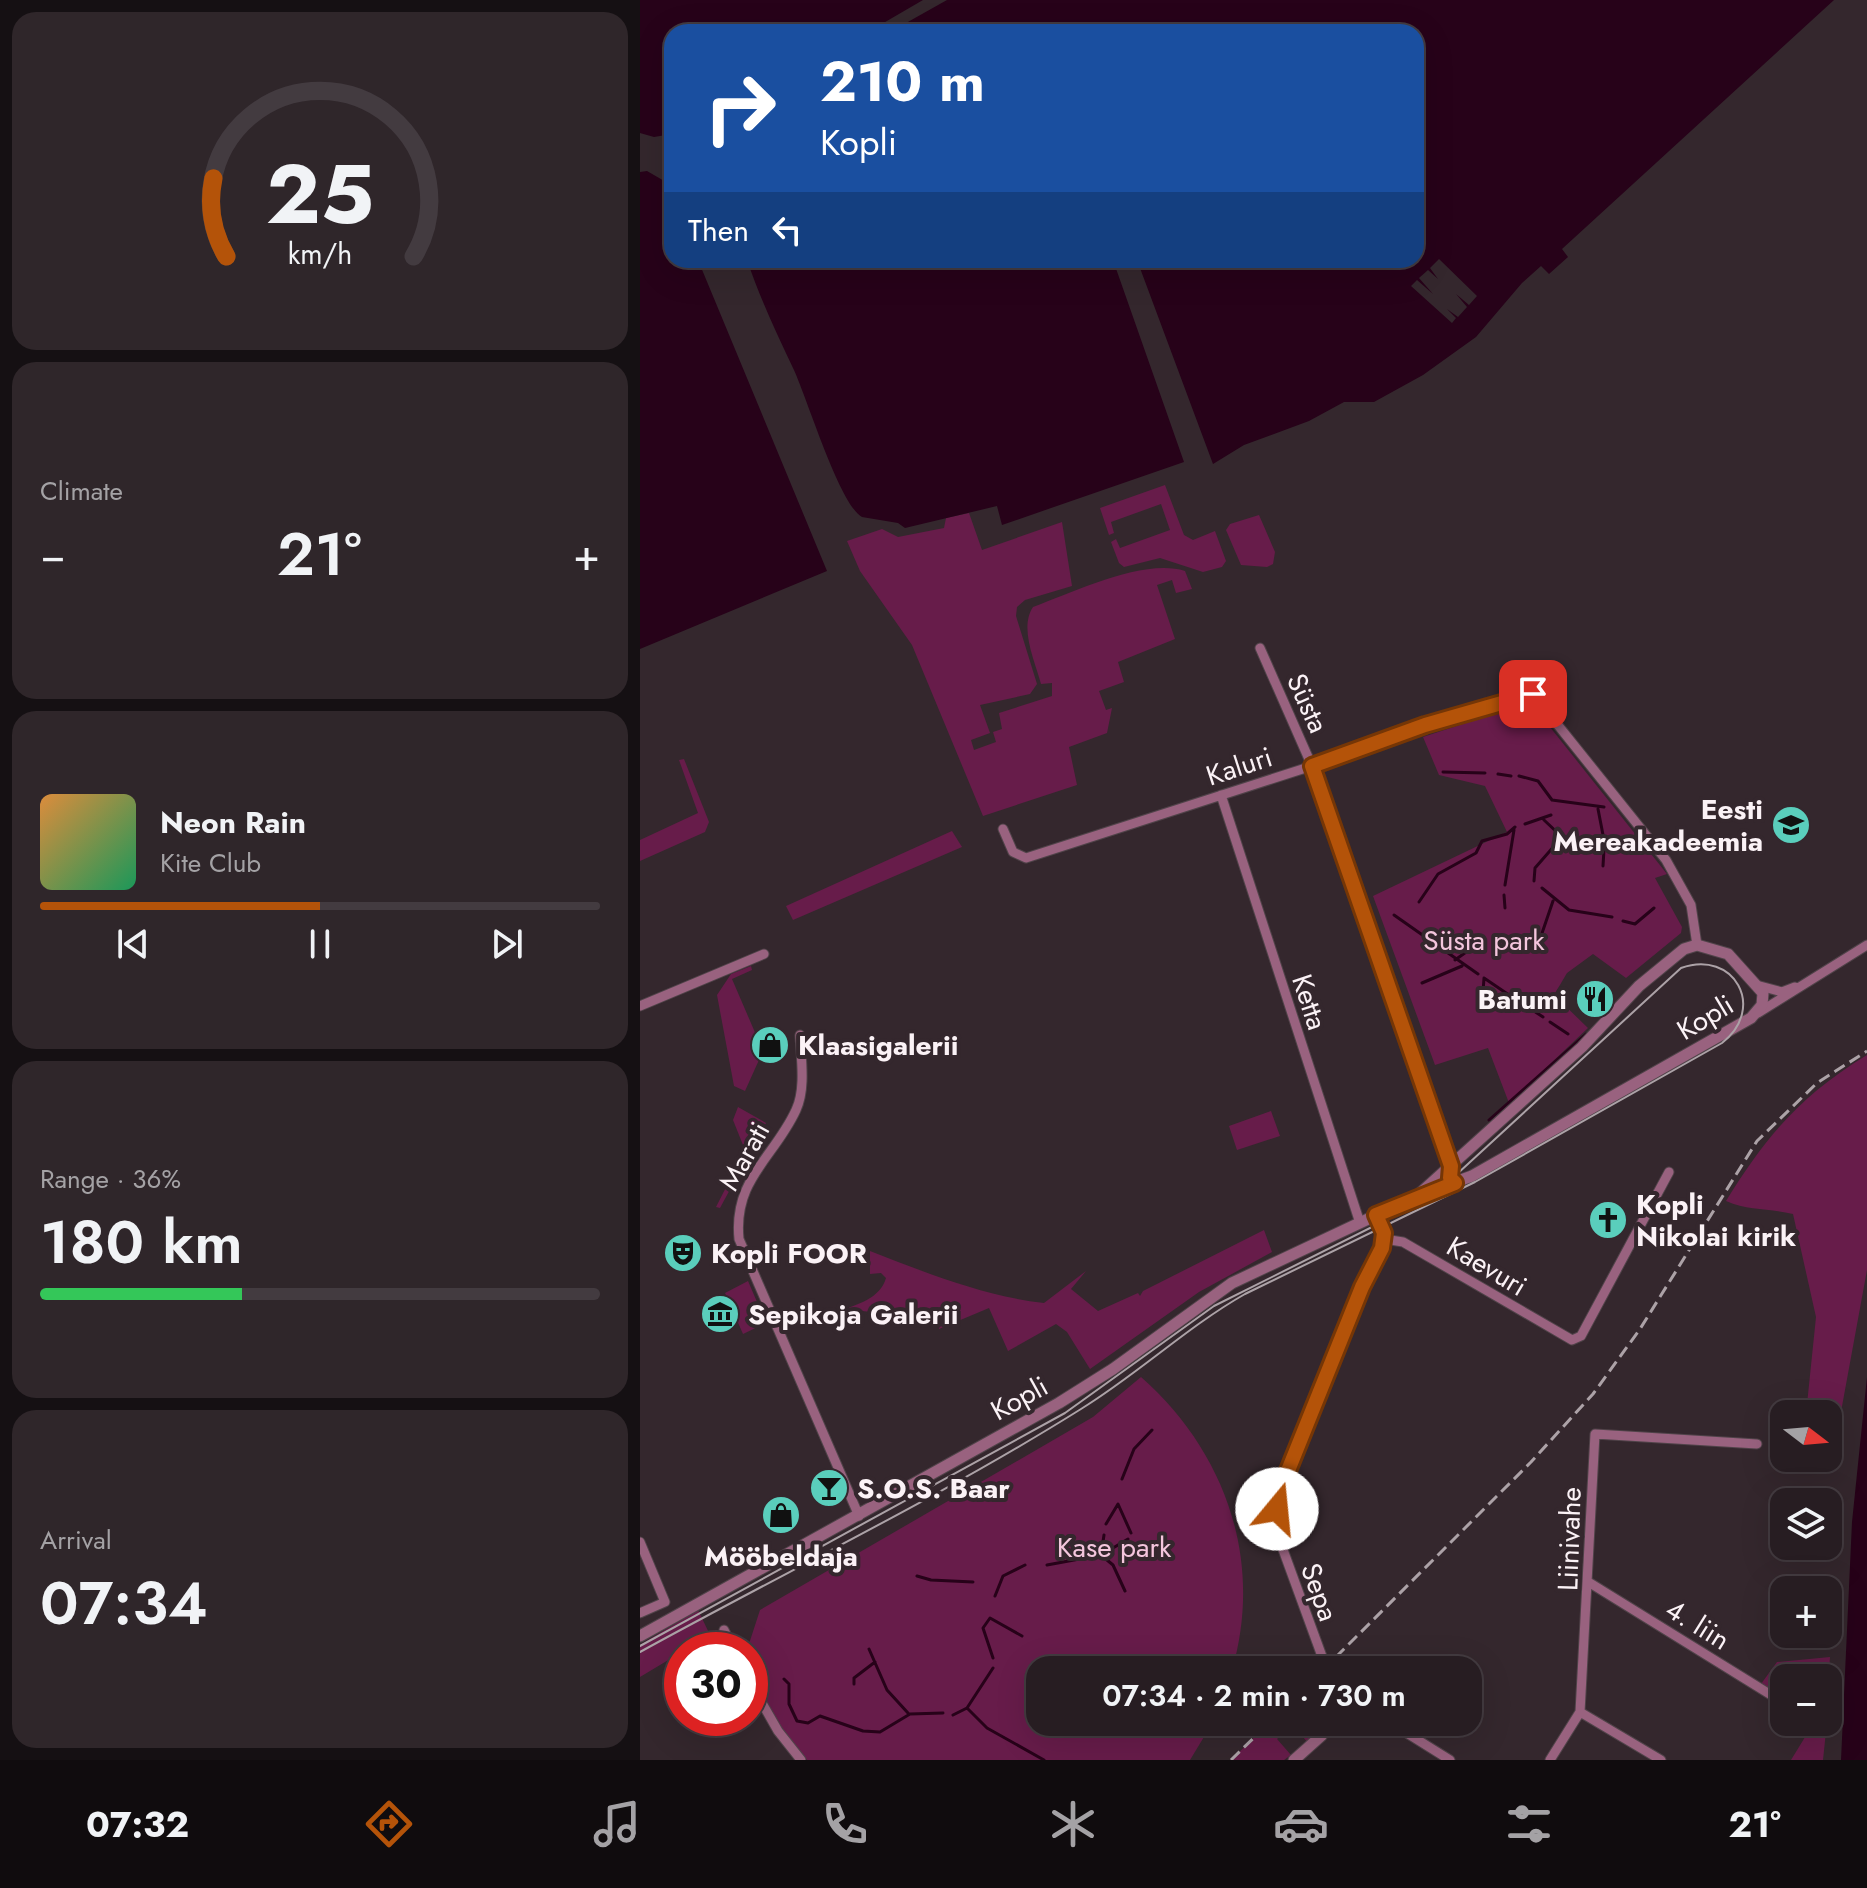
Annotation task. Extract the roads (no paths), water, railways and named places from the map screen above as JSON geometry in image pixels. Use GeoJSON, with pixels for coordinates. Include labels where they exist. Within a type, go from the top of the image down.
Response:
{"type":"FeatureCollection","features":[{"type":"Feature","properties":{"kind":"street","name":"Süsta"},"geometry":{"type":"LineString","coordinates":[[1260,648],[1312,766],[1451,1166],[1450,1178],[1455,1183]]}},
{"type":"Feature","properties":{"kind":"street","name":"Kaluri"},"geometry":{"type":"LineString","coordinates":[[1003,829],[1013,852],[1026,858],[1312,766],[1425,725],[1533,694],[1666,860],[1691,905],[1697,945]]}},
{"type":"Feature","properties":{"kind":"street","name":"Ketta"},"geometry":{"type":"LineString","coordinates":[[1221,795],[1360,1223]]}},
{"type":"Feature","properties":{"kind":"street","name":"Kopli"},"geometry":{"type":"LineString","coordinates":[[640,1636],[859,1516],[1113,1369],[1232,1283],[1417,1196],[1455,1183],[1554,1133],[1758,1013],[1764,999],[1757,984],[1728,954],[1697,945],[1671,957],[1582,1047],[1417,1196]]}},
{"type":"Feature","properties":{"kind":"street"},"geometry":{"type":"LineString","coordinates":[[1758,1013],[1867,945]]}},
{"type":"Feature","properties":{"kind":"street"},"geometry":{"type":"LineString","coordinates":[[640,1006],[764,954]]}},
{"type":"Feature","properties":{"kind":"street"},"geometry":{"type":"LineString","coordinates":[[1757,984],[1769,991],[1782,992],[1813,981]]}},
{"type":"Feature","properties":{"kind":"street","name":"Marati"},"geometry":{"type":"LineString","coordinates":[[800,1035],[801,1080],[797,1109],[743,1193],[737,1218],[739,1239],[859,1516]]}},
{"type":"Feature","properties":{"kind":"street","name":"Kaevuri"},"geometry":{"type":"LineString","coordinates":[[1384,1239],[1403,1242],[1572,1340],[1581,1336],[1669,1172]]}},
{"type":"Feature","properties":{"kind":"street"},"geometry":{"type":"LineString","coordinates":[[1376,1215],[1384,1239]]}},
{"type":"Feature","properties":{"kind":"street","name":"Sepa"},"geometry":{"type":"LineString","coordinates":[[1322,1656],[1274,1525],[1279,1493],[1384,1239]]}},
{"type":"Feature","properties":{"kind":"street","name":"Liinivahe"},"geometry":{"type":"LineString","coordinates":[[1550,1760],[1580,1712],[1590,1583],[1595,1434],[1757,1444]]}},
{"type":"Feature","properties":{"kind":"street"},"geometry":{"type":"LineString","coordinates":[[640,1542],[665,1602],[640,1613]]}},
{"type":"Feature","properties":{"kind":"street","name":"4. liin"},"geometry":{"type":"LineString","coordinates":[[1590,1583],[1770,1694]]}},
{"type":"Feature","properties":{"kind":"street"},"geometry":{"type":"LineString","coordinates":[[1580,1712],[1661,1760]]}},
{"type":"Feature","properties":{"kind":"street"},"geometry":{"type":"LineString","coordinates":[[768,1714],[801,1760]]}},
{"type":"Feature","properties":{"kind":"street"},"geometry":{"type":"LineString","coordinates":[[1294,1760],[1321,1736]]}},
{"type":"Feature","properties":{"kind":"street"},"geometry":{"type":"LineString","coordinates":[[1411,1736],[1450,1760]]}},
{"type":"Feature","properties":{"kind":"waterway"},"geometry":{"type":"LineString","coordinates":[[1443,772],[1485,773]]}},
{"type":"Feature","properties":{"kind":"waterway"},"geometry":{"type":"LineString","coordinates":[[1498,774],[1511,776]]}},
{"type":"Feature","properties":{"kind":"waterway"},"geometry":{"type":"LineString","coordinates":[[1519,776],[1538,781],[1552,800],[1604,807]]}},
{"type":"Feature","properties":{"kind":"waterway"},"geometry":{"type":"LineString","coordinates":[[1598,809],[1604,840]]}},
{"type":"Feature","properties":{"kind":"waterway"},"geometry":{"type":"LineString","coordinates":[[1525,824],[1551,815]]}},
{"type":"Feature","properties":{"kind":"waterway"},"geometry":{"type":"LineString","coordinates":[[1544,820],[1562,837],[1586,850]]}},
{"type":"Feature","properties":{"kind":"waterway"},"geometry":{"type":"LineString","coordinates":[[1419,902],[1438,874],[1476,853],[1482,841],[1507,834],[1515,827]]}},
{"type":"Feature","properties":{"kind":"waterway"},"geometry":{"type":"LineString","coordinates":[[1505,885],[1514,830]]}},
{"type":"Feature","properties":{"kind":"waterway"},"geometry":{"type":"LineString","coordinates":[[1534,881],[1535,868],[1562,837]]}},
{"type":"Feature","properties":{"kind":"waterway"},"geometry":{"type":"LineString","coordinates":[[1603,866],[1604,849]]}},
{"type":"Feature","properties":{"kind":"waterway"},"geometry":{"type":"LineString","coordinates":[[1542,888],[1569,910],[1612,917]]}},
{"type":"Feature","properties":{"kind":"waterway"},"geometry":{"type":"LineString","coordinates":[[1504,895],[1505,908]]}},
{"type":"Feature","properties":{"kind":"waterway"},"geometry":{"type":"LineString","coordinates":[[1540,939],[1553,901]]}},
{"type":"Feature","properties":{"kind":"waterway"},"geometry":{"type":"LineString","coordinates":[[1366,904],[1420,1058]]}},
{"type":"Feature","properties":{"kind":"waterway"},"geometry":{"type":"LineString","coordinates":[[1623,921],[1635,924],[1654,908]]}},
{"type":"Feature","properties":{"kind":"waterway"},"geometry":{"type":"LineString","coordinates":[[1394,915],[1478,974]]}},
{"type":"Feature","properties":{"kind":"waterway"},"geometry":{"type":"LineString","coordinates":[[1455,960],[1483,940]]}},
{"type":"Feature","properties":{"kind":"waterway"},"geometry":{"type":"LineString","coordinates":[[1422,983],[1462,966]]}},
{"type":"Feature","properties":{"kind":"waterway"},"geometry":{"type":"LineString","coordinates":[[1482,1006],[1484,978],[1512,997]]}},
{"type":"Feature","properties":{"kind":"waterway"},"geometry":{"type":"LineString","coordinates":[[1522,1003],[1543,1017]]}},
{"type":"Feature","properties":{"kind":"waterway"},"geometry":{"type":"LineString","coordinates":[[1550,1022],[1568,1034]]}},
{"type":"Feature","properties":{"kind":"waterway"},"geometry":{"type":"LineString","coordinates":[[1489,1120],[1586,1034]]}},
{"type":"Feature","properties":{"kind":"waterway"},"geometry":{"type":"LineString","coordinates":[[1122,1479],[1134,1449],[1152,1430]]}},
{"type":"Feature","properties":{"kind":"waterway"},"geometry":{"type":"LineString","coordinates":[[1106,1524],[1118,1504],[1131,1533]]}},
{"type":"Feature","properties":{"kind":"waterway"},"geometry":{"type":"LineString","coordinates":[[1047,1565],[1101,1555],[1104,1535]]}},
{"type":"Feature","properties":{"kind":"waterway"},"geometry":{"type":"LineString","coordinates":[[1103,1554],[1128,1539]]}},
{"type":"Feature","properties":{"kind":"waterway"},"geometry":{"type":"LineString","coordinates":[[1101,1555],[1113,1565],[1125,1591]]}},
{"type":"Feature","properties":{"kind":"waterway"},"geometry":{"type":"LineString","coordinates":[[995,1596],[1003,1576],[1025,1565]]}},
{"type":"Feature","properties":{"kind":"waterway"},"geometry":{"type":"LineString","coordinates":[[917,1576],[931,1580],[973,1582]]}},
{"type":"Feature","properties":{"kind":"waterway"},"geometry":{"type":"LineString","coordinates":[[993,1658],[983,1628],[990,1618],[1022,1636]]}},
{"type":"Feature","properties":{"kind":"waterway"},"geometry":{"type":"LineString","coordinates":[[869,1649],[887,1690],[908,1713]]}},
{"type":"Feature","properties":{"kind":"waterway"},"geometry":{"type":"LineString","coordinates":[[854,1684],[854,1678],[875,1662]]}},
{"type":"Feature","properties":{"kind":"waterway"},"geometry":{"type":"LineString","coordinates":[[953,1715],[967,1708],[993,1668]]}},
{"type":"Feature","properties":{"kind":"waterway"},"geometry":{"type":"LineString","coordinates":[[784,1679],[789,1684],[789,1704],[797,1721],[808,1723],[820,1716],[863,1731],[880,1732],[910,1714],[943,1713]]}},
{"type":"Feature","properties":{"kind":"waterway"},"geometry":{"type":"LineString","coordinates":[[967,1708],[987,1728],[1044,1760]]}},
{"type":"Feature","properties":{"kind":"tram line"},"geometry":{"type":"LineString","coordinates":[[640,1646],[1065,1413],[1214,1306],[1432,1197],[1681,968],[1700,964],[1716,967],[1729,974],[1738,985],[1743,999],[1742,1014],[1735,1029],[1722,1043],[1475,1182],[1245,1294],[1102,1395],[1027,1442],[918,1504],[640,1652]]}},
{"type":"Feature","properties":{"kind":"railway"},"geometry":{"type":"LineString","coordinates":[[1337,1656],[1531,1462],[1593,1394],[1640,1329],[1757,1141],[1817,1083],[1867,1051]]}},
{"type":"Feature","properties":{"kind":"railway"},"geometry":{"type":"LineString","coordinates":[[1231,1760],[1256,1736]]}},
{"type":"Feature","properties":{"kind":"place","name":"Eesti Mereakadeemia"},"geometry":{"type":"Point","coordinates":[1791,825]}},
{"type":"Feature","properties":{"kind":"place","name":"Batumi"},"geometry":{"type":"Point","coordinates":[1595,999]}},
{"type":"Feature","properties":{"kind":"place","name":"Klaasigalerii"},"geometry":{"type":"Point","coordinates":[770,1045]}},
{"type":"Feature","properties":{"kind":"place","name":"Kopli Nikolai kirik"},"geometry":{"type":"Point","coordinates":[1608,1220]}},
{"type":"Feature","properties":{"kind":"place","name":"Kopli FOOR"},"geometry":{"type":"Point","coordinates":[683,1253]}},
{"type":"Feature","properties":{"kind":"place","name":"Sepikoja Galerii"},"geometry":{"type":"Point","coordinates":[720,1314]}},
{"type":"Feature","properties":{"kind":"place","name":"S.O.S. Baar"},"geometry":{"type":"Point","coordinates":[829,1488]}},
{"type":"Feature","properties":{"kind":"place","name":"Mööbeldaja"},"geometry":{"type":"Point","coordinates":[781,1515]}},
{"type":"Feature","properties":{"kind":"park label","name":"Süsta park"},"geometry":{"type":"Point","coordinates":[1484,940]}},
{"type":"Feature","properties":{"kind":"park label","name":"Kase park"},"geometry":{"type":"Point","coordinates":[1114,1547]}}]}
